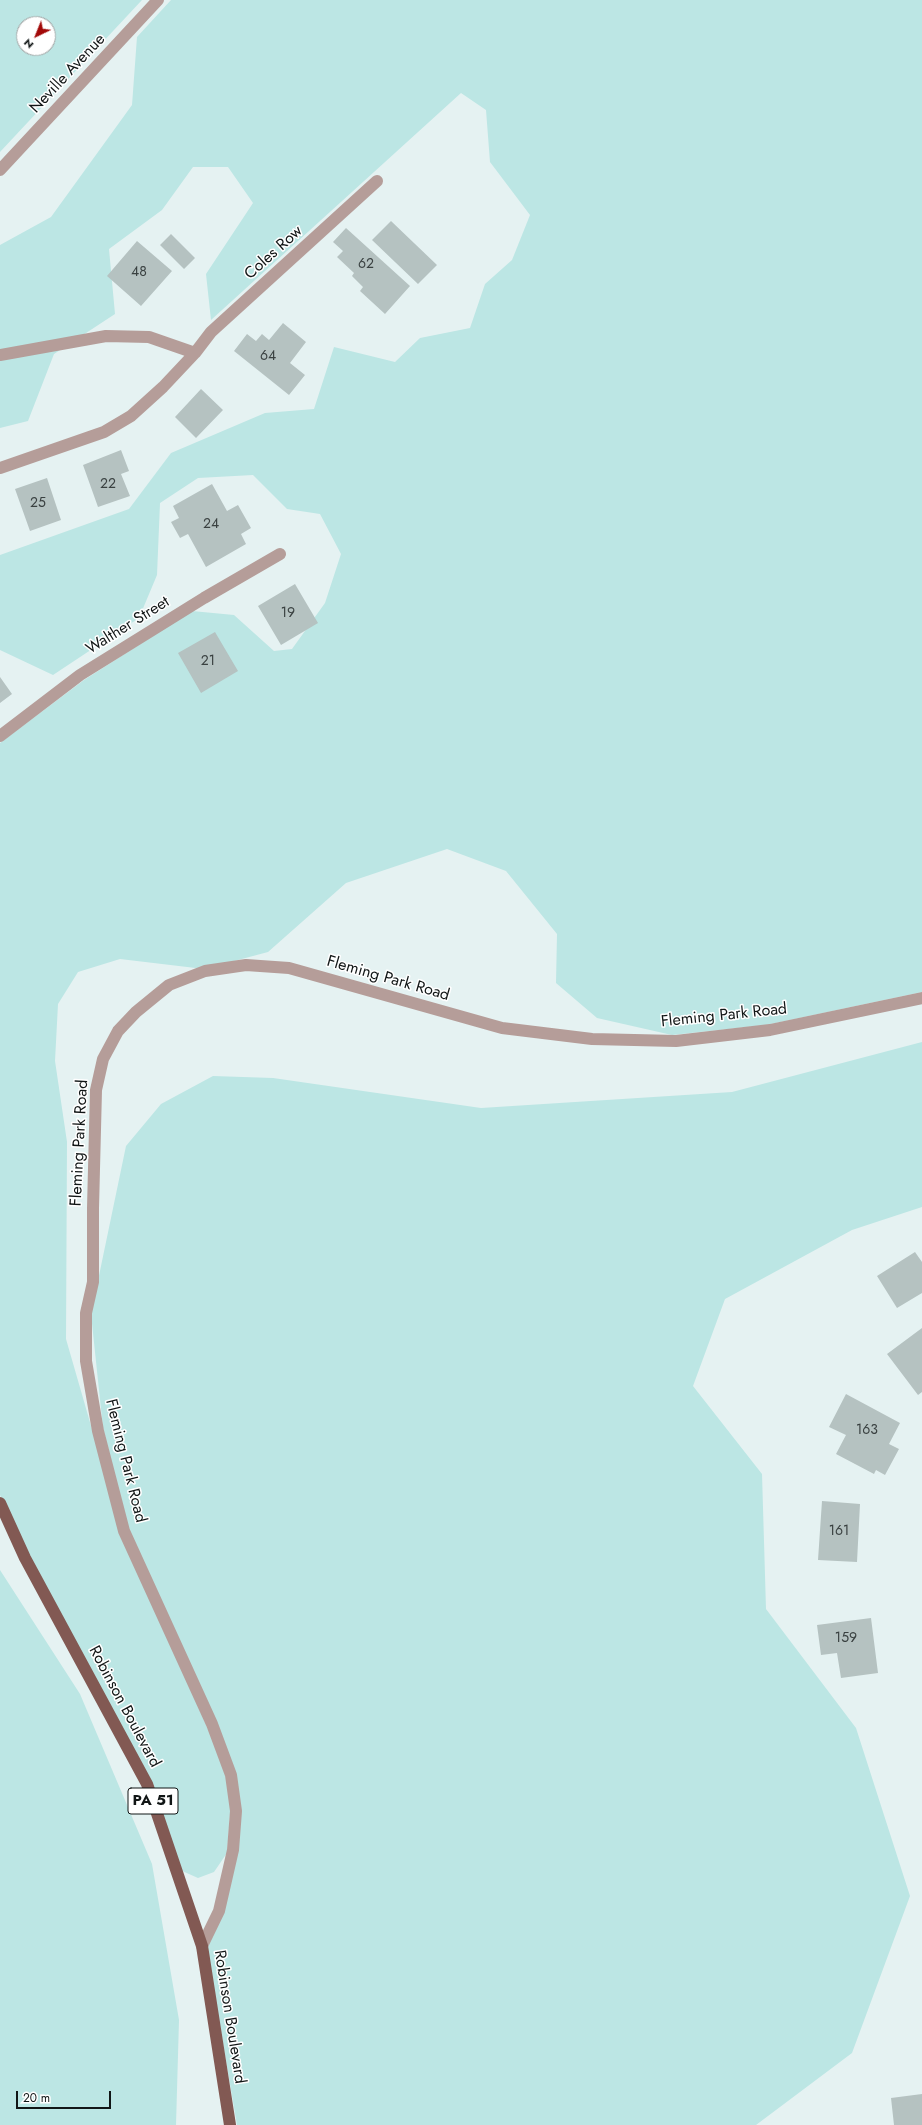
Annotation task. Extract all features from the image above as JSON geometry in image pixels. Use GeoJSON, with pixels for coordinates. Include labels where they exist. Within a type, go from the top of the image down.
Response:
{"type":"FeatureCollection","features":[{"type":"Feature","properties":{"kind":"main road","name":"Robinson Boulevard"},"geometry":{"type":"LineString","coordinates":[[0,1503],[25,1558],[147,1784],[202,1946],[230,2125]]}},
{"type":"Feature","properties":{"kind":"street","name":"Neville Avenue"},"geometry":{"type":"LineString","coordinates":[[0,170],[158,0]]}},
{"type":"Feature","properties":{"kind":"street","name":"Coles Row"},"geometry":{"type":"LineString","coordinates":[[0,468],[104,432],[131,416],[163,387],[195,353],[211,332],[377,181]]}},
{"type":"Feature","properties":{"kind":"street"},"geometry":{"type":"LineString","coordinates":[[0,354],[106,336],[149,337],[195,353]]}},
{"type":"Feature","properties":{"kind":"street","name":"Walther Street"},"geometry":{"type":"LineString","coordinates":[[0,736],[80,675],[204,598],[280,554]]}},
{"type":"Feature","properties":{"kind":"street","name":"Fleming Park Road"},"geometry":{"type":"LineString","coordinates":[[202,1946],[218,1911],[233,1850],[236,1811],[231,1775],[212,1724],[124,1531],[98,1431],[86,1362],[86,1313],[93,1282],[96,1090],[103,1059],[118,1031],[136,1012],[169,985],[205,971],[246,965],[289,968],[502,1028],[592,1039],[676,1040],[770,1030],[922,998]]}},
{"type":"Feature","properties":{"kind":"shaded area"},"geometry":{"type":"Polygon","coordinates":[[[0,0],[142,0],[0,152],[0,0]]]}},
{"type":"Feature","properties":{"kind":"shaded area"},"geometry":{"type":"Polygon","coordinates":[[[171,0],[922,0],[922,992],[766,1025],[672,1035],[597,1018],[556,983],[557,934],[506,871],[447,849],[346,883],[268,952],[204,969],[120,959],[78,972],[58,1004],[55,1061],[67,1142],[66,1339],[121,1530],[228,1775],[233,1811],[229,1850],[214,1872],[198,1878],[180,1870],[150,1782],[28,1556],[0,1495],[0,743],[84,680],[192,611],[234,615],[274,651],[292,649],[325,603],[341,554],[320,514],[287,509],[253,475],[198,478],[160,503],[157,575],[139,618],[53,675],[0,650],[0,555],[129,509],[171,453],[265,413],[314,409],[334,347],[395,362],[420,338],[470,328],[485,284],[512,260],[530,215],[490,162],[486,110],[461,93],[211,320],[206,274],[253,203],[228,167],[193,167],[162,210],[109,249],[115,314],[54,354],[28,421],[0,428],[0,245],[51,217],[132,105],[137,37],[171,0]]]}},
{"type":"Feature","properties":{"kind":"shaded area"},"geometry":{"type":"Polygon","coordinates":[[[922,1042],[922,1207],[852,1230],[725,1299],[693,1386],[762,1474],[766,1609],[856,1728],[910,1896],[852,2053],[756,2125],[237,2125],[206,1945],[223,1909],[233,1773],[128,1528],[103,1428],[91,1314],[126,1146],[161,1104],[213,1076],[273,1078],[481,1108],[732,1092],[922,1042]]]}},
{"type":"Feature","properties":{"kind":"shaded area"},"geometry":{"type":"Polygon","coordinates":[[[0,1570],[80,1694],[152,1864],[179,2020],[176,2125],[0,2125],[0,1570]]]}},
{"type":"Feature","properties":{"kind":"building"},"geometry":{"type":"Polygon","coordinates":[[[391,221],[437,265],[418,284],[372,240],[391,221]]]}},
{"type":"Feature","properties":{"kind":"building"},"geometry":{"type":"Polygon","coordinates":[[[346,228],[410,286],[385,314],[360,291],[363,287],[352,276],[354,273],[337,257],[343,251],[333,242],[346,228]]]}},
{"type":"Feature","properties":{"kind":"building"},"geometry":{"type":"Polygon","coordinates":[[[171,234],[195,258],[184,269],[160,245],[171,234]]]}},
{"type":"Feature","properties":{"kind":"building"},"geometry":{"type":"Polygon","coordinates":[[[137,241],[172,271],[141,306],[107,276],[137,241]]]}},
{"type":"Feature","properties":{"kind":"building"},"geometry":{"type":"Polygon","coordinates":[[[283,323],[306,342],[290,363],[305,375],[289,395],[234,351],[247,334],[256,341],[262,334],[269,340],[283,323]]]}},
{"type":"Feature","properties":{"kind":"building"},"geometry":{"type":"Polygon","coordinates":[[[201,389],[223,410],[196,438],[175,417],[201,389]]]}},
{"type":"Feature","properties":{"kind":"building"},"geometry":{"type":"Polygon","coordinates":[[[121,450],[129,471],[121,474],[130,496],[98,507],[83,465],[121,450]]]}},
{"type":"Feature","properties":{"kind":"building"},"geometry":{"type":"Polygon","coordinates":[[[47,478],[61,520],[30,531],[15,489],[47,478]]]}},
{"type":"Feature","properties":{"kind":"building"},"geometry":{"type":"Polygon","coordinates":[[[212,484],[227,511],[238,505],[251,528],[241,534],[246,544],[206,567],[188,534],[180,538],[171,522],[179,518],[173,506],[212,484]]]}},
{"type":"Feature","properties":{"kind":"building"},"geometry":{"type":"Polygon","coordinates":[[[295,584],[318,623],[281,645],[258,606],[295,584]]]}},
{"type":"Feature","properties":{"kind":"building"},"geometry":{"type":"Polygon","coordinates":[[[215,632],[238,671],[201,693],[178,653],[215,632]]]}},
{"type":"Feature","properties":{"kind":"building"},"geometry":{"type":"Polygon","coordinates":[[[0,677],[12,694],[0,703],[0,677]]]}},
{"type":"Feature","properties":{"kind":"building"},"geometry":{"type":"Polygon","coordinates":[[[915,1252],[922,1262],[922,1293],[897,1308],[877,1276],[915,1252]]]}},
{"type":"Feature","properties":{"kind":"building"},"geometry":{"type":"Polygon","coordinates":[[[922,1328],[922,1392],[918,1395],[887,1354],[922,1328]]]}},
{"type":"Feature","properties":{"kind":"building"},"geometry":{"type":"Polygon","coordinates":[[[846,1394],[900,1423],[889,1444],[899,1449],[885,1475],[876,1470],[874,1474],[836,1454],[846,1435],[829,1427],[846,1394]]]}},
{"type":"Feature","properties":{"kind":"building"},"geometry":{"type":"Polygon","coordinates":[[[822,1501],[860,1504],[857,1562],[818,1560],[822,1501]]]}},
{"type":"Feature","properties":{"kind":"building"},"geometry":{"type":"Polygon","coordinates":[[[871,1618],[878,1673],[841,1678],[837,1653],[821,1655],[817,1625],[871,1618]]]}},
{"type":"Feature","properties":{"kind":"building"},"geometry":{"type":"Polygon","coordinates":[[[922,2094],[922,2125],[894,2125],[891,2098],[922,2094]]]}}]}
